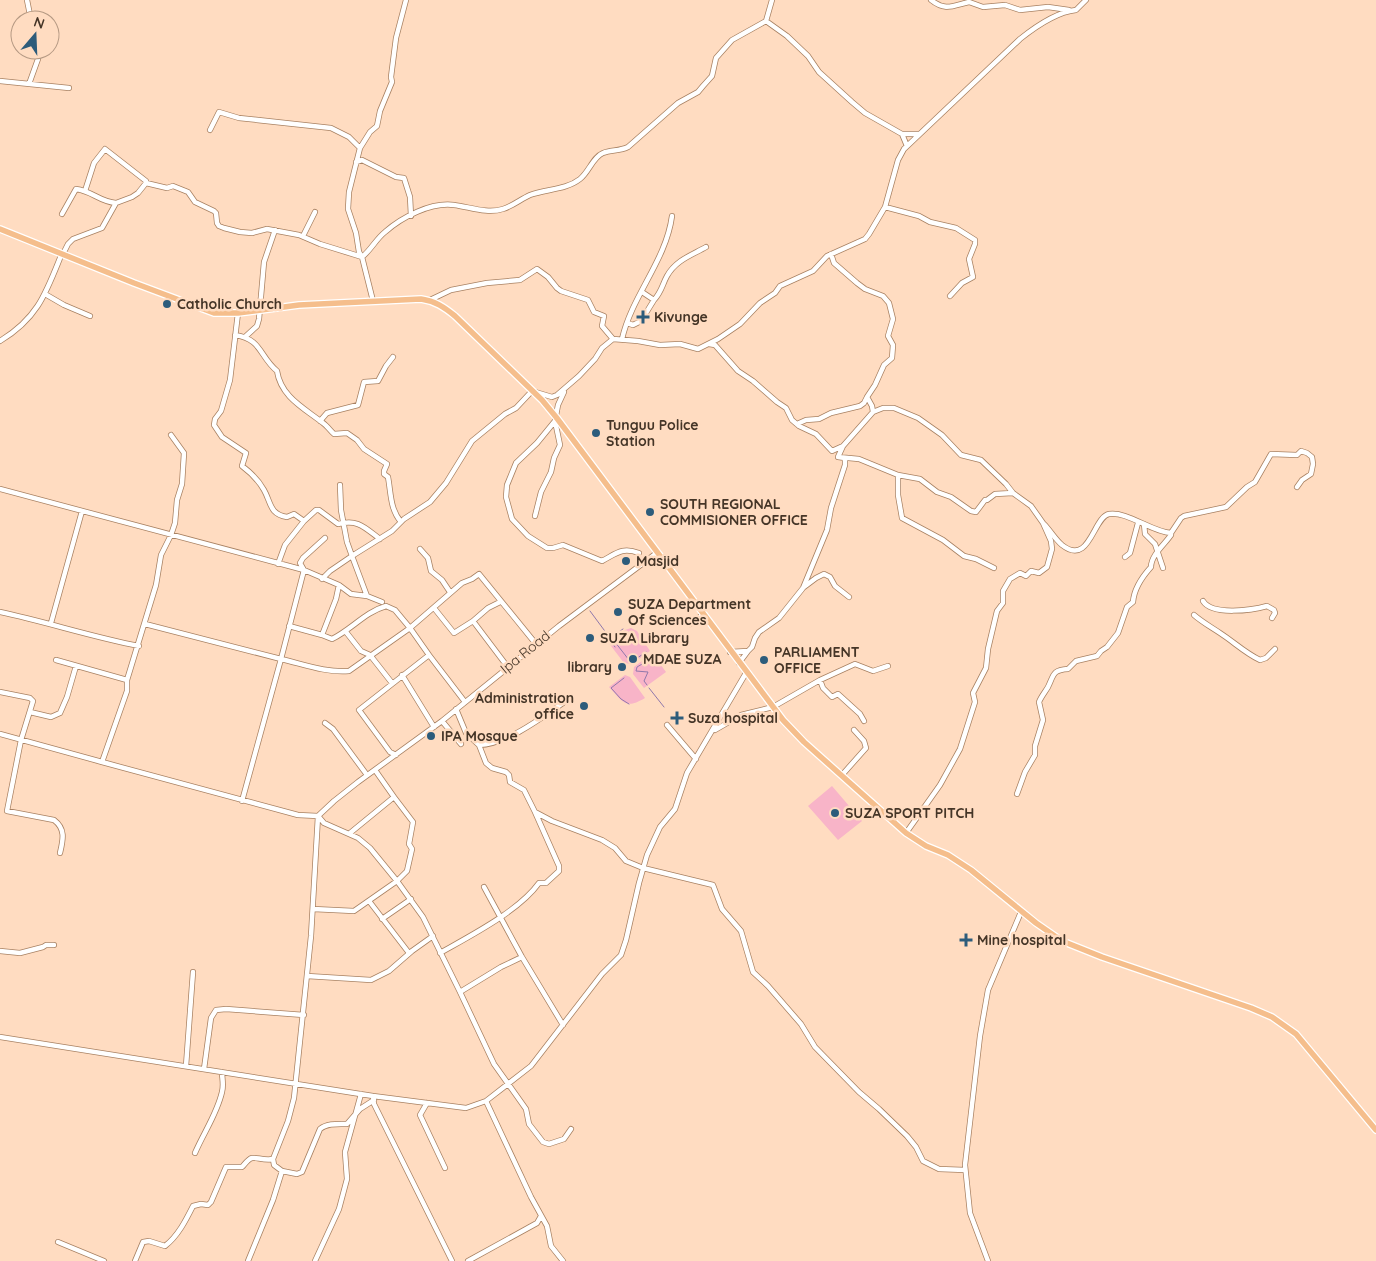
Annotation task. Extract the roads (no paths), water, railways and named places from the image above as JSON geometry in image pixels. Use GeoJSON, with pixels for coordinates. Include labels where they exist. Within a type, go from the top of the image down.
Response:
{"type":"FeatureCollection","features":[{"type":"Feature","properties":{"kind":"main road"},"geometry":{"type":"LineString","coordinates":[[0,229],[203,310],[220,314],[299,305],[421,299],[430,300],[444,307],[532,391],[658,552],[730,652],[791,729],[906,833],[926,846],[948,855],[966,866],[1050,934],[1072,946],[1235,1002],[1272,1017],[1296,1034],[1376,1130]]}},
{"type":"Feature","properties":{"kind":"street"},"geometry":{"type":"LineString","coordinates":[[373,301],[348,209],[349,192],[360,148],[376,126],[380,110],[392,82],[396,38],[406,0]]}},
{"type":"Feature","properties":{"kind":"street"},"geometry":{"type":"LineString","coordinates":[[362,257],[385,231],[411,216],[430,208],[454,205],[494,211],[506,208],[531,195],[567,186],[580,179],[590,169],[597,157],[603,153],[620,151],[628,147],[678,103],[698,92],[712,76],[716,58],[732,40],[766,20],[772,0]]}},
{"type":"Feature","properties":{"kind":"street"},"geometry":{"type":"LineString","coordinates":[[931,0],[947,7],[969,2],[983,7],[1005,5],[1020,10],[1048,7],[1070,11]]}},
{"type":"Feature","properties":{"kind":"street"},"geometry":{"type":"LineString","coordinates":[[322,579],[330,571],[392,531],[401,522],[430,502],[440,491],[472,441],[505,414],[516,408],[532,391],[552,397],[561,392],[579,376],[595,359],[602,348],[613,339],[660,345],[680,344],[698,348],[718,339],[740,324],[760,304],[775,293],[780,286],[813,271],[827,256],[865,239],[875,226],[885,207],[898,160],[907,146],[1027,34],[1049,20],[1076,10],[1086,0]]}},
{"type":"Feature","properties":{"kind":"street"},"geometry":{"type":"LineString","coordinates":[[766,20],[787,36],[808,56],[819,72],[865,113],[902,134],[919,134]]}},
{"type":"Feature","properties":{"kind":"street"},"geometry":{"type":"LineString","coordinates":[[29,84],[38,60]]}},
{"type":"Feature","properties":{"kind":"street"},"geometry":{"type":"LineString","coordinates":[[0,81],[68,88]]}},
{"type":"Feature","properties":{"kind":"street"},"geometry":{"type":"LineString","coordinates":[[210,130],[219,112],[239,118],[331,128],[349,137],[360,148]]}},
{"type":"Feature","properties":{"kind":"street"},"geometry":{"type":"LineString","coordinates":[[902,134],[907,146]]}},
{"type":"Feature","properties":{"kind":"street"},"geometry":{"type":"LineString","coordinates":[[84,191],[94,163],[104,149],[146,181],[146,183],[167,188],[173,186],[188,192],[195,202],[214,210],[217,223],[224,228],[252,233],[267,229],[275,230],[303,236],[320,244],[362,257]]}},
{"type":"Feature","properties":{"kind":"street"},"geometry":{"type":"LineString","coordinates":[[356,162],[362,160],[396,177],[404,178],[410,197],[411,216]]}},
{"type":"Feature","properties":{"kind":"street"},"geometry":{"type":"LineString","coordinates":[[62,214],[75,190],[84,191],[104,202],[116,203],[138,193],[146,183]]}},
{"type":"Feature","properties":{"kind":"street"},"geometry":{"type":"LineString","coordinates":[[0,341],[27,322],[45,294],[68,244],[73,239],[102,228],[116,203]]}},
{"type":"Feature","properties":{"kind":"street"},"geometry":{"type":"LineString","coordinates":[[885,207],[912,216],[919,216],[930,222],[956,228],[975,240],[976,244],[969,259],[973,277],[962,283],[950,296]]}},
{"type":"Feature","properties":{"kind":"street"},"geometry":{"type":"LineString","coordinates":[[303,236],[315,212]]}},
{"type":"Feature","properties":{"kind":"street"},"geometry":{"type":"LineString","coordinates":[[622,339],[627,323],[667,239],[672,216]]}},
{"type":"Feature","properties":{"kind":"street"},"geometry":{"type":"LineString","coordinates":[[245,337],[256,326],[260,309],[264,262],[275,230]]}},
{"type":"Feature","properties":{"kind":"street"},"geometry":{"type":"LineString","coordinates":[[627,323],[633,325],[641,321],[661,292],[666,277],[675,266],[688,255],[706,247]]}},
{"type":"Feature","properties":{"kind":"street"},"geometry":{"type":"LineString","coordinates":[[797,424],[860,406],[864,403],[875,385],[884,365],[892,358],[893,345],[888,336],[893,319],[888,303],[883,296],[865,289],[834,263],[831,254]]}},
{"type":"Feature","properties":{"kind":"street"},"geometry":{"type":"LineString","coordinates":[[430,300],[451,290],[487,283],[520,280],[537,269],[548,277],[556,288],[588,300],[594,312],[604,316],[602,326],[613,339]]}},
{"type":"Feature","properties":{"kind":"street"},"geometry":{"type":"LineString","coordinates":[[642,292],[654,300]]}},
{"type":"Feature","properties":{"kind":"street"},"geometry":{"type":"LineString","coordinates":[[45,294],[64,305],[90,316]]}},
{"type":"Feature","properties":{"kind":"street"},"geometry":{"type":"LineString","coordinates":[[238,313],[230,380],[214,424],[222,437],[246,453],[242,466],[264,490],[268,501],[276,513],[287,517],[294,514],[304,520]]}},
{"type":"Feature","properties":{"kind":"street"},"geometry":{"type":"LineString","coordinates":[[235,335],[250,338],[262,352],[268,364],[277,371],[279,381],[292,399],[306,412],[320,420],[334,434],[347,433],[357,440],[364,450],[387,464],[384,474],[388,477],[389,493],[395,514],[401,522]]}},
{"type":"Feature","properties":{"kind":"street"},"geometry":{"type":"LineString","coordinates":[[705,345],[715,344],[738,372],[753,380],[786,408],[790,419],[816,434],[832,450],[843,446]]}},
{"type":"Feature","properties":{"kind":"street"},"geometry":{"type":"LineString","coordinates":[[320,420],[327,413],[358,404],[364,382],[378,381],[393,357]]}},
{"type":"Feature","properties":{"kind":"street"},"geometry":{"type":"LineString","coordinates":[[536,516],[542,492],[560,445],[555,419],[558,405],[567,385]]}},
{"type":"Feature","properties":{"kind":"street"},"geometry":{"type":"LineString","coordinates":[[867,397],[873,412]]}},
{"type":"Feature","properties":{"kind":"street"},"geometry":{"type":"LineString","coordinates":[[838,457],[843,446],[873,412],[884,408],[894,408],[918,418],[942,435],[961,455],[981,460],[1013,492],[1031,506],[1062,545],[1075,550],[1084,547],[1108,514],[1129,518],[1138,523],[1171,533],[1184,516],[1226,507],[1255,482],[1268,456],[1271,454],[1297,455],[1304,451],[1312,458],[1311,474],[1302,480],[1297,487]]}},
{"type":"Feature","properties":{"kind":"street"},"geometry":{"type":"LineString","coordinates":[[555,419],[537,443],[520,458],[507,485],[506,496],[512,519],[528,536],[547,548],[563,545],[602,561],[621,550],[629,549],[639,554]]}},
{"type":"Feature","properties":{"kind":"street"},"geometry":{"type":"LineString","coordinates":[[102,762],[127,691],[127,680],[139,646],[156,585],[161,555],[171,535],[176,515],[177,500],[184,472],[184,454],[171,435]]}},
{"type":"Feature","properties":{"kind":"street"},"geometry":{"type":"LineString","coordinates":[[838,457],[859,459],[898,475],[920,478],[937,492],[976,512],[985,500],[995,494],[1013,492]]}},
{"type":"Feature","properties":{"kind":"street"},"geometry":{"type":"LineString","coordinates":[[803,588],[827,530],[831,508],[845,465],[845,458],[838,457]]}},
{"type":"Feature","properties":{"kind":"street"},"geometry":{"type":"LineString","coordinates":[[898,475],[898,495],[902,518],[943,540],[964,556],[976,559],[994,568]]}},
{"type":"Feature","properties":{"kind":"street"},"geometry":{"type":"LineString","coordinates":[[340,486],[347,542],[367,596]]}},
{"type":"Feature","properties":{"kind":"street"},"geometry":{"type":"LineString","coordinates":[[0,489],[304,570],[339,585],[352,594],[367,596],[382,602]]}},
{"type":"Feature","properties":{"kind":"street"},"geometry":{"type":"LineString","coordinates":[[278,564],[285,545],[304,520],[316,510],[319,510],[338,524],[351,521],[359,523],[380,538]]}},
{"type":"Feature","properties":{"kind":"street"},"geometry":{"type":"LineString","coordinates":[[51,623],[82,511]]}},
{"type":"Feature","properties":{"kind":"street"},"geometry":{"type":"LineString","coordinates":[[906,833],[940,785],[960,749],[975,702],[973,693],[986,668],[988,649],[1002,603],[1003,591],[1008,582],[1018,574],[1026,576],[1031,571],[1039,573],[1050,562],[1051,541],[1043,523]]}},
{"type":"Feature","properties":{"kind":"street"},"geometry":{"type":"LineString","coordinates":[[1125,557],[1130,553],[1138,523]]}},
{"type":"Feature","properties":{"kind":"street"},"geometry":{"type":"LineString","coordinates":[[1144,524],[1145,534],[1155,544],[1163,568]]}},
{"type":"Feature","properties":{"kind":"street"},"geometry":{"type":"LineString","coordinates":[[1017,794],[1025,772],[1035,755],[1035,746],[1044,720],[1039,702],[1052,676],[1058,670],[1068,669],[1076,661],[1096,656],[1107,647],[1118,633],[1127,607],[1133,602],[1133,596],[1140,580],[1151,567],[1151,562],[1171,534]]}},
{"type":"Feature","properties":{"kind":"street"},"geometry":{"type":"LineString","coordinates":[[242,801],[304,570],[301,566],[301,561],[325,538]]}},
{"type":"Feature","properties":{"kind":"street"},"geometry":{"type":"LineString","coordinates":[[420,549],[428,558],[431,571],[442,580],[450,592]]}},
{"type":"Feature","properties":{"kind":"street","name":"Ipa Road"},"geometry":{"type":"LineString","coordinates":[[318,816],[367,775],[442,721],[536,644],[658,552]]}},
{"type":"Feature","properties":{"kind":"street"},"geometry":{"type":"LineString","coordinates":[[145,624],[281,659],[340,672],[349,671],[410,628],[450,592],[479,574],[536,644]]}},
{"type":"Feature","properties":{"kind":"street"},"geometry":{"type":"LineString","coordinates":[[739,663],[752,647],[754,638],[759,632],[779,618],[803,588],[816,578],[824,574],[830,577],[835,586],[849,597]]}},
{"type":"Feature","properties":{"kind":"street"},"geometry":{"type":"LineString","coordinates":[[322,635],[336,599],[339,585]]}},
{"type":"Feature","properties":{"kind":"street"},"geometry":{"type":"LineString","coordinates":[[1203,601],[1210,608],[1221,610],[1257,609],[1268,606],[1274,610],[1275,613],[1272,618]]}},
{"type":"Feature","properties":{"kind":"street"},"geometry":{"type":"LineString","coordinates":[[434,608],[454,633],[473,622],[488,608],[500,602]]}},
{"type":"Feature","properties":{"kind":"street"},"geometry":{"type":"LineString","coordinates":[[289,626],[332,639],[346,632],[369,614],[386,606],[395,610],[410,628],[465,702]]}},
{"type":"Feature","properties":{"kind":"street"},"geometry":{"type":"LineString","coordinates":[[0,612],[51,623],[102,639],[139,646]]}},
{"type":"Feature","properties":{"kind":"street"},"geometry":{"type":"LineString","coordinates":[[690,624],[704,614]]}},
{"type":"Feature","properties":{"kind":"street"},"geometry":{"type":"LineString","coordinates":[[1194,615],[1260,660],[1266,658],[1275,649]]}},
{"type":"Feature","properties":{"kind":"street"},"geometry":{"type":"LineString","coordinates":[[473,622],[508,666]]}},
{"type":"Feature","properties":{"kind":"street"},"geometry":{"type":"LineString","coordinates":[[346,632],[361,651],[370,655],[392,683]]}},
{"type":"Feature","properties":{"kind":"street"},"geometry":{"type":"LineString","coordinates":[[730,652],[748,651]]}},
{"type":"Feature","properties":{"kind":"street"},"geometry":{"type":"LineString","coordinates":[[396,755],[390,752],[359,710],[429,655]]}},
{"type":"Feature","properties":{"kind":"street"},"geometry":{"type":"LineString","coordinates":[[56,660],[127,680]]}},
{"type":"Feature","properties":{"kind":"street"},"geometry":{"type":"LineString","coordinates":[[713,731],[741,715],[773,707],[820,680],[855,664],[873,671],[888,666]]}},
{"type":"Feature","properties":{"kind":"street"},"geometry":{"type":"LineString","coordinates":[[30,712],[51,716],[60,713],[76,666]]}},
{"type":"Feature","properties":{"kind":"street"},"geometry":{"type":"LineString","coordinates":[[0,1037],[361,1094],[373,1098],[466,1108],[486,1101],[531,1066],[602,974],[620,955],[626,940],[647,855],[660,827],[675,808],[687,773],[746,673]]}},
{"type":"Feature","properties":{"kind":"street"},"geometry":{"type":"LineString","coordinates":[[402,675],[434,727]]}},
{"type":"Feature","properties":{"kind":"street"},"geometry":{"type":"LineString","coordinates":[[820,680],[832,697],[838,694],[860,714],[864,721]]}},
{"type":"Feature","properties":{"kind":"street"},"geometry":{"type":"LineString","coordinates":[[0,692],[32,699],[21,740],[7,811]]}},
{"type":"Feature","properties":{"kind":"street"},"geometry":{"type":"LineString","coordinates":[[479,745],[494,742],[511,735],[539,720],[563,703]]}},
{"type":"Feature","properties":{"kind":"street"},"geometry":{"type":"LineString","coordinates":[[440,953],[501,917],[527,897],[538,883],[546,883],[559,871],[559,866],[524,790],[510,782],[506,772],[492,768],[486,763],[479,745],[466,733],[456,709]]}},
{"type":"Feature","properties":{"kind":"street"},"geometry":{"type":"LineString","coordinates":[[442,721],[461,744]]}},
{"type":"Feature","properties":{"kind":"street"},"geometry":{"type":"LineString","coordinates":[[325,723],[333,729],[367,775]]}},
{"type":"Feature","properties":{"kind":"street"},"geometry":{"type":"LineString","coordinates":[[667,725],[696,759]]}},
{"type":"Feature","properties":{"kind":"street"},"geometry":{"type":"LineString","coordinates":[[842,775],[866,748],[864,741],[854,730]]}},
{"type":"Feature","properties":{"kind":"street"},"geometry":{"type":"LineString","coordinates":[[0,734],[242,801],[298,815],[318,816],[324,823],[350,834],[370,848],[423,916],[494,1064],[528,1113],[529,1124],[542,1142],[549,1144],[564,1139],[571,1129]]}},
{"type":"Feature","properties":{"kind":"street"},"geometry":{"type":"LineString","coordinates":[[313,908],[354,911],[397,881],[407,871],[412,849],[409,844],[413,829],[412,822],[375,770]]}},
{"type":"Feature","properties":{"kind":"street"},"geometry":{"type":"LineString","coordinates":[[350,834],[394,797]]}},
{"type":"Feature","properties":{"kind":"street"},"geometry":{"type":"LineString","coordinates":[[0,809],[54,820],[60,825],[64,834],[60,853]]}},
{"type":"Feature","properties":{"kind":"street"},"geometry":{"type":"LineString","coordinates":[[535,812],[552,821],[602,840],[615,848],[626,861],[643,868],[713,885],[722,909],[740,932],[754,972],[801,1024],[815,1048],[907,1136],[916,1147],[923,1161],[939,1168],[965,1170]]}},
{"type":"Feature","properties":{"kind":"street"},"geometry":{"type":"LineString","coordinates":[[318,816],[313,908],[296,1084],[292,1109],[273,1159],[274,1165],[282,1171],[297,1174],[302,1172],[320,1128],[336,1123],[347,1124],[373,1098]]}},
{"type":"Feature","properties":{"kind":"street"},"geometry":{"type":"LineString","coordinates":[[484,887],[522,957],[563,1025]]}},
{"type":"Feature","properties":{"kind":"street"},"geometry":{"type":"LineString","coordinates":[[382,920],[411,899]]}},
{"type":"Feature","properties":{"kind":"street"},"geometry":{"type":"LineString","coordinates":[[369,901],[409,954]]}},
{"type":"Feature","properties":{"kind":"street"},"geometry":{"type":"LineString","coordinates":[[988,1261],[970,1213],[965,1170],[980,1036],[988,990],[1021,912]]}},
{"type":"Feature","properties":{"kind":"street"},"geometry":{"type":"LineString","coordinates":[[307,976],[371,980],[389,971],[433,936]]}},
{"type":"Feature","properties":{"kind":"street"},"geometry":{"type":"LineString","coordinates":[[0,951],[20,953],[43,948],[46,945],[54,945]]}},
{"type":"Feature","properties":{"kind":"street"},"geometry":{"type":"LineString","coordinates":[[460,992],[501,967],[522,957]]}},
{"type":"Feature","properties":{"kind":"street"},"geometry":{"type":"LineString","coordinates":[[186,1066],[193,972]]}},
{"type":"Feature","properties":{"kind":"street"},"geometry":{"type":"LineString","coordinates":[[204,1069],[211,1018],[216,1010],[226,1009],[304,1015]]}},
{"type":"Feature","properties":{"kind":"street"},"geometry":{"type":"LineString","coordinates":[[195,1153],[200,1140],[215,1115],[223,1091],[222,1072]]}},
{"type":"Feature","properties":{"kind":"street"},"geometry":{"type":"LineString","coordinates":[[315,1261],[339,1209],[347,1179],[344,1152],[361,1094]]}},
{"type":"Feature","properties":{"kind":"street"},"geometry":{"type":"LineString","coordinates":[[373,1098],[452,1261]]}},
{"type":"Feature","properties":{"kind":"street"},"geometry":{"type":"LineString","coordinates":[[486,1101],[548,1230],[551,1246],[563,1261]]}},
{"type":"Feature","properties":{"kind":"street"},"geometry":{"type":"LineString","coordinates":[[427,1103],[420,1115],[445,1168]]}},
{"type":"Feature","properties":{"kind":"street"},"geometry":{"type":"LineString","coordinates":[[135,1261],[143,1242],[149,1241],[165,1246],[185,1222],[193,1206],[200,1204],[208,1205],[211,1202],[226,1167],[242,1167],[254,1158],[263,1160],[273,1159]]}},
{"type":"Feature","properties":{"kind":"street"},"geometry":{"type":"LineString","coordinates":[[248,1261],[273,1200],[282,1171]]}},
{"type":"Feature","properties":{"kind":"street"},"geometry":{"type":"LineString","coordinates":[[468,1261],[537,1222],[541,1216]]}},
{"type":"Feature","properties":{"kind":"street"},"geometry":{"type":"LineString","coordinates":[[58,1242],[104,1261]]}},
{"type":"Feature","properties":{"kind":"waterway"},"geometry":{"type":"LineString","coordinates":[[590,611],[610,638],[623,629]]}},
{"type":"Feature","properties":{"kind":"waterway"},"geometry":{"type":"LineString","coordinates":[[615,647],[613,644],[615,642],[629,660],[633,661],[646,652]]}},
{"type":"Feature","properties":{"kind":"waterway"},"geometry":{"type":"LineString","coordinates":[[647,685],[644,681],[648,672],[636,671],[637,667],[649,660]]}},
{"type":"Feature","properties":{"kind":"waterway"},"geometry":{"type":"LineString","coordinates":[[624,678],[611,688],[621,699],[629,704]]}},
{"type":"Feature","properties":{"kind":"waterway"},"geometry":{"type":"LineString","coordinates":[[649,688],[664,707]]}},
{"type":"Feature","properties":{"kind":"place","name":"Catholic Church"},"geometry":{"type":"Point","coordinates":[167,304]}},
{"type":"Feature","properties":{"kind":"place","name":"Kivunge"},"geometry":{"type":"Point","coordinates":[643,317]}},
{"type":"Feature","properties":{"kind":"place","name":"Tunguu Police Station"},"geometry":{"type":"Point","coordinates":[596,433]}},
{"type":"Feature","properties":{"kind":"place","name":"SOUTH REGIONAL COMMISIONER OFFICE"},"geometry":{"type":"Point","coordinates":[650,512]}},
{"type":"Feature","properties":{"kind":"place","name":"Masjid"},"geometry":{"type":"Point","coordinates":[626,561]}},
{"type":"Feature","properties":{"kind":"place","name":"SUZA Department Of Sciences"},"geometry":{"type":"Point","coordinates":[618,612]}},
{"type":"Feature","properties":{"kind":"place","name":"SUZA Library"},"geometry":{"type":"Point","coordinates":[590,638]}},
{"type":"Feature","properties":{"kind":"place","name":"MDAE SUZA"},"geometry":{"type":"Point","coordinates":[633,659]}},
{"type":"Feature","properties":{"kind":"place","name":"PARLIAMENT OFFICE"},"geometry":{"type":"Point","coordinates":[764,660]}},
{"type":"Feature","properties":{"kind":"place","name":"library"},"geometry":{"type":"Point","coordinates":[622,667]}},
{"type":"Feature","properties":{"kind":"place","name":"Administration office"},"geometry":{"type":"Point","coordinates":[584,706]}},
{"type":"Feature","properties":{"kind":"place","name":"Suza hospital"},"geometry":{"type":"Point","coordinates":[677,718]}},
{"type":"Feature","properties":{"kind":"place","name":"IPA Mosque"},"geometry":{"type":"Point","coordinates":[431,736]}},
{"type":"Feature","properties":{"kind":"place","name":"SUZA SPORT PITCH"},"geometry":{"type":"Point","coordinates":[835,813]}},
{"type":"Feature","properties":{"kind":"place","name":"Mine hospital"},"geometry":{"type":"Point","coordinates":[966,940]}}]}
